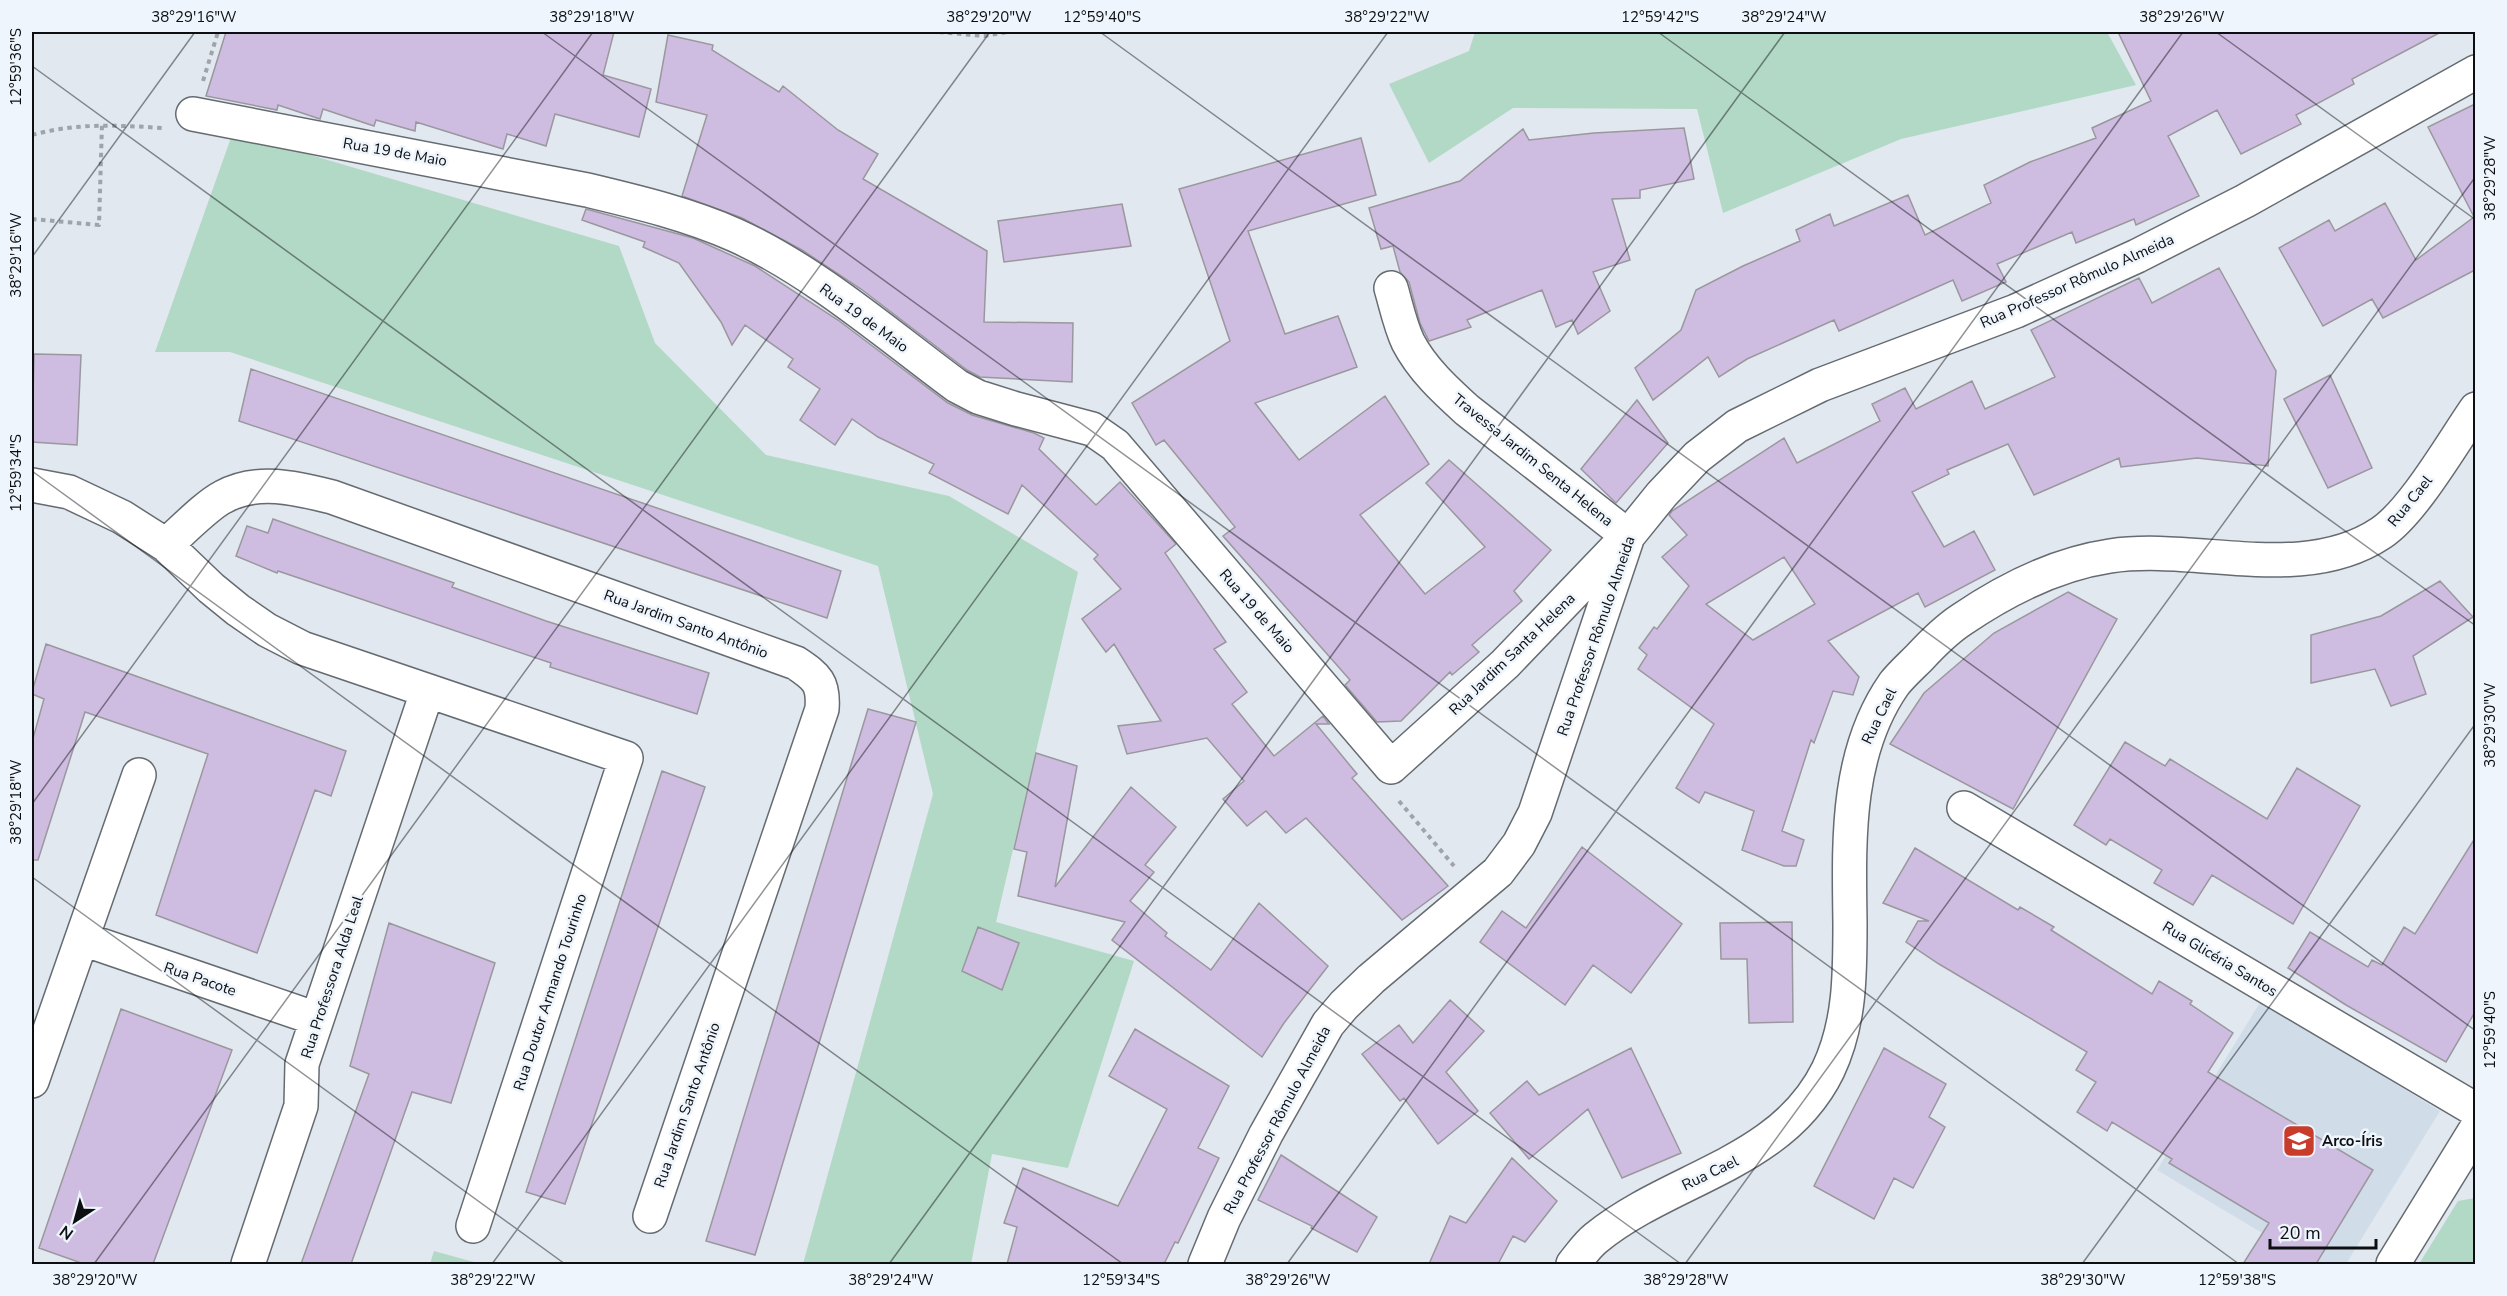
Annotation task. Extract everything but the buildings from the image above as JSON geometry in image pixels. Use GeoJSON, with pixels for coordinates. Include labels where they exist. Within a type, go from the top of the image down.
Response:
{"type":"FeatureCollection","features":[{"type":"Feature","properties":{"kind":"street","name":"Rua Professor Rômulo Almeida"},"geometry":{"type":"LineString","coordinates":[[1205,1264],[1224,1218],[1266,1134],[1328,1024],[1371,979],[1498,872],[1512,853],[1535,813],[1628,536],[1662,494],[1697,458],[1737,426],[1820,385],[2016,312],[2137,256],[2245,201],[2475,72]]}},
{"type":"Feature","properties":{"kind":"street","name":"Rua 19 de Maio"},"geometry":{"type":"LineString","coordinates":[[193,114],[587,190],[643,203],[706,223],[746,241],[815,282],[957,386],[978,397],[1006,406],[1092,429],[1115,445],[1391,767]]}},
{"type":"Feature","properties":{"kind":"street","name":"Travessa Jardim Senta Helena"},"geometry":{"type":"LineString","coordinates":[[1391,288],[1408,341],[1424,367],[1442,387],[1467,410],[1628,536]]}},
{"type":"Feature","properties":{"kind":"street","name":"Rua Cael"},"geometry":{"type":"LineString","coordinates":[[1573,1264],[1593,1240],[1620,1220],[1656,1199],[1749,1154],[1784,1126],[1808,1102],[1825,1076],[1837,1050],[1849,995],[1849,840],[1854,795],[1864,745],[1874,720],[1895,683],[1927,649],[1959,621],[1998,597],[2035,578],[2073,563],[2112,555],[2158,554],[2295,559],[2325,557],[2360,545],[2385,531],[2407,508],[2475,409]]}},
{"type":"Feature","properties":{"kind":"street"},"geometry":{"type":"LineString","coordinates":[[32,485],[69,492],[122,517],[166,545],[211,588],[267,630],[302,648],[428,692]]}},
{"type":"Feature","properties":{"kind":"street","name":"Rua Jardim Santo Antônio"},"geometry":{"type":"LineString","coordinates":[[166,545],[222,497],[251,487],[288,486],[332,497],[784,659],[812,674],[823,690],[822,709],[650,1216]]}},
{"type":"Feature","properties":{"kind":"street","name":"Rua Jardim Santa Helena"},"geometry":{"type":"LineString","coordinates":[[1391,767],[1505,664],[1628,536]]}},
{"type":"Feature","properties":{"kind":"street","name":"Rua Doutor Armando Tourinho"},"geometry":{"type":"LineString","coordinates":[[428,692],[626,758],[473,1226]]}},
{"type":"Feature","properties":{"kind":"street","name":"Rua Professora Alda Leal"},"geometry":{"type":"LineString","coordinates":[[248,1264],[301,1106],[302,1064],[428,692]]}},
{"type":"Feature","properties":{"kind":"street"},"geometry":{"type":"LineString","coordinates":[[32,1081],[139,775]]}},
{"type":"Feature","properties":{"kind":"street","name":"Rua Glicéria Santos"},"geometry":{"type":"LineString","coordinates":[[1964,808],[2475,1110]]}},
{"type":"Feature","properties":{"kind":"street","name":"Rua Pacote"},"geometry":{"type":"LineString","coordinates":[[83,939],[317,1019]]}},
{"type":"Feature","properties":{"kind":"street"},"geometry":{"type":"LineString","coordinates":[[2393,1264],[2475,1130]]}},
{"type":"Feature","properties":{"kind":"path"},"geometry":{"type":"LineString","coordinates":[[32,135],[53,129],[102,124],[183,129],[193,114],[218,32]]}},
{"type":"Feature","properties":{"kind":"path"},"geometry":{"type":"LineString","coordinates":[[939,32],[984,36],[1007,32]]}},
{"type":"Feature","properties":{"kind":"path"},"geometry":{"type":"LineString","coordinates":[[32,219],[99,225],[102,124]]}},
{"type":"Feature","properties":{"kind":"path"},"geometry":{"type":"LineString","coordinates":[[1391,767],[1393,794],[1476,892]]}},
{"type":"Feature","properties":{"kind":"shaded area","name":"Arco-Íris"},"geometry":{"type":"Polygon","coordinates":[[[2261,1001],[2440,1111],[2346,1264],[2314,1264],[2157,1170],[2261,1001]]]}},
{"type":"Feature","properties":{"kind":"green space"},"geometry":{"type":"Polygon","coordinates":[[[1475,32],[2107,32],[2136,85],[1901,139],[1723,213],[1697,109],[1513,108],[1429,163],[1389,84],[1469,51],[1475,32]]]}},
{"type":"Feature","properties":{"kind":"green space"},"geometry":{"type":"Polygon","coordinates":[[[233,132],[619,246],[655,343],[766,455],[949,496],[1078,572],[996,922],[1134,961],[1068,1168],[992,1154],[971,1264],[803,1264],[933,794],[878,566],[230,352],[155,352],[233,132]]]}},
{"type":"Feature","properties":{"kind":"green space"},"geometry":{"type":"Polygon","coordinates":[[[2475,1198],[2475,1264],[2419,1264],[2458,1201],[2475,1198]]]}},
{"type":"Feature","properties":{"kind":"green space"},"geometry":{"type":"Polygon","coordinates":[[[434,1251],[481,1264],[430,1264],[434,1251]]]}},
{"type":"Feature","properties":{"kind":"place","name":"Arco-Íris"},"geometry":{"type":"Point","coordinates":[2299,1141]}}]}
